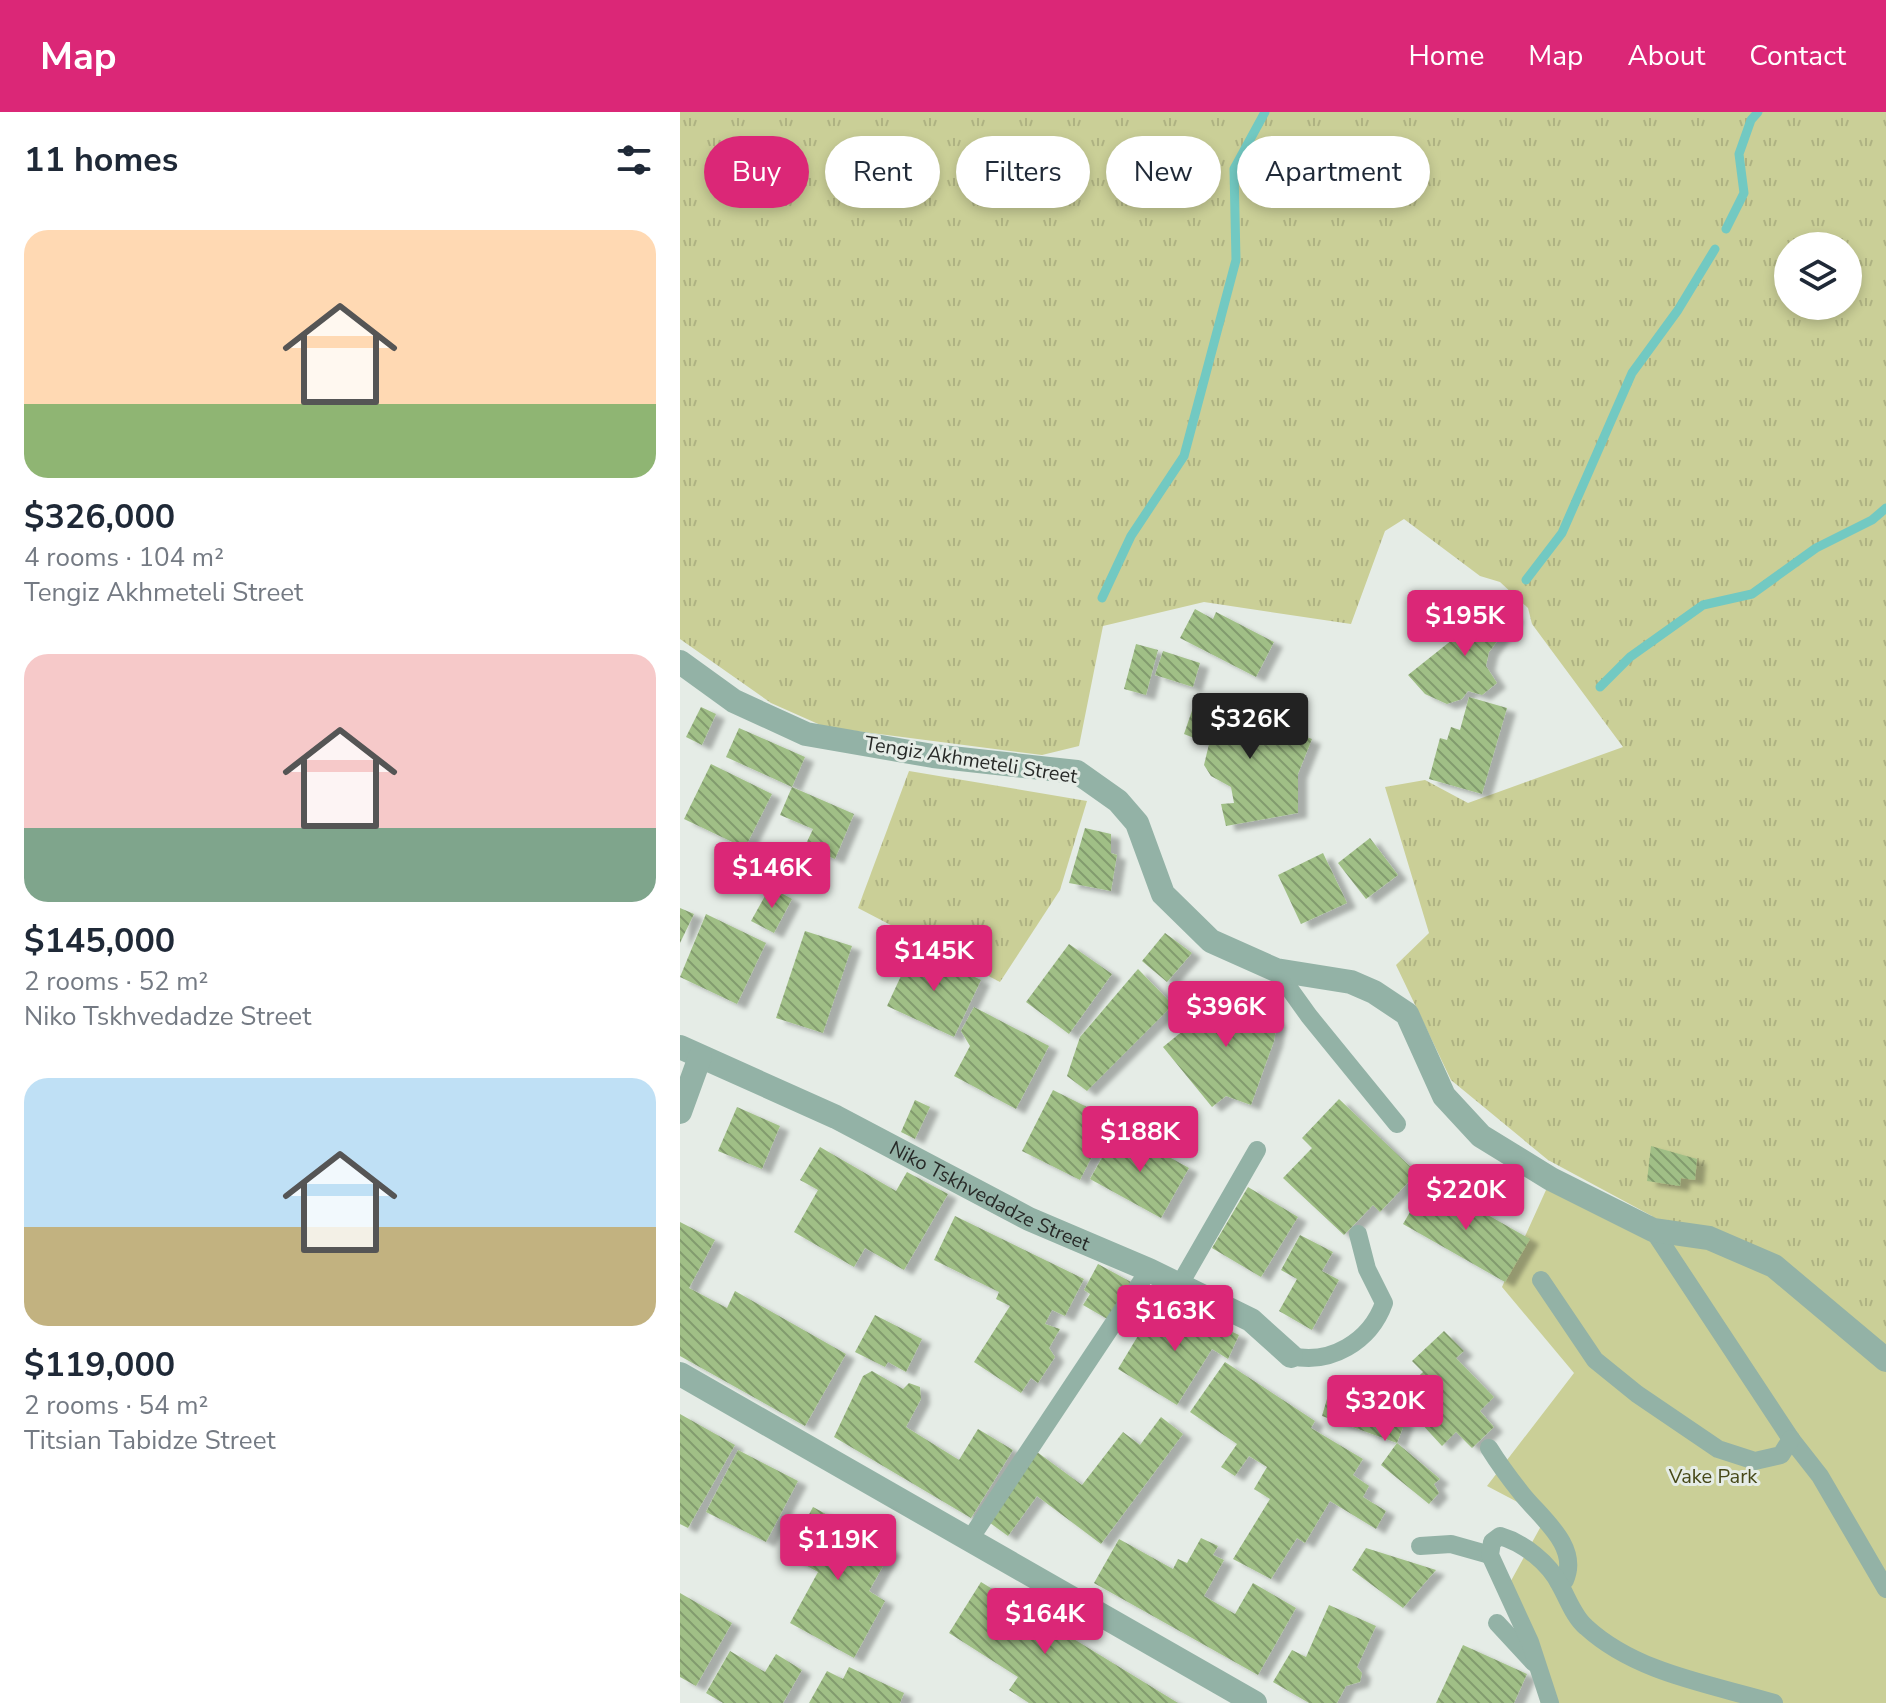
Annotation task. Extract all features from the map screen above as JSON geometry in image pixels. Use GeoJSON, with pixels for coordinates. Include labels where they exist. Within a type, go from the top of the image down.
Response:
{"type":"FeatureCollection","features":[{"type":"Feature","properties":{"kind":"street","name":"Tengiz Akhmeteli Street"},"geometry":{"type":"LineString","coordinates":[[680,662],[734,701],[806,734],[933,756],[1077,772],[1110,794],[1137,823],[1163,894],[1211,941],[1276,970],[1333,980],[1374,992],[1407,1014],[1444,1096],[1481,1136],[1551,1179],[1653,1230],[1709,1238],[1774,1266],[1886,1360]]}},
{"type":"Feature","properties":{"kind":"street"},"geometry":{"type":"LineString","coordinates":[[680,1112],[690,1052]]}},
{"type":"Feature","properties":{"kind":"street","name":"Niko Tskhvedadze Street"},"geometry":{"type":"LineString","coordinates":[[690,1052],[836,1117],[1029,1219],[1180,1284],[1251,1320],[1291,1356]]}},
{"type":"Feature","properties":{"kind":"street"},"geometry":{"type":"LineString","coordinates":[[680,1374],[1255,1703]]}},
{"type":"Feature","properties":{"kind":"lane"},"geometry":{"type":"LineString","coordinates":[[1276,970],[1397,1124]]}},
{"type":"Feature","properties":{"kind":"lane"},"geometry":{"type":"LineString","coordinates":[[1180,1284],[1257,1150]]}},
{"type":"Feature","properties":{"kind":"lane"},"geometry":{"type":"LineString","coordinates":[[1653,1230],[1791,1439],[1820,1476],[1886,1589]]}},
{"type":"Feature","properties":{"kind":"lane","name":"Niko Tskhvedadze Street"},"geometry":{"type":"LineString","coordinates":[[1291,1356],[1311,1360],[1344,1350],[1364,1335],[1381,1313],[1384,1303],[1367,1269],[1358,1234]]}},
{"type":"Feature","properties":{"kind":"lane"},"geometry":{"type":"LineString","coordinates":[[970,1539],[1149,1270]]}},
{"type":"Feature","properties":{"kind":"lane"},"geometry":{"type":"LineString","coordinates":[[1541,1280],[1595,1360],[1718,1449],[1755,1461],[1781,1455],[1791,1439]]}},
{"type":"Feature","properties":{"kind":"lane"},"geometry":{"type":"LineString","coordinates":[[1489,1448],[1525,1498],[1554,1529],[1565,1553],[1568,1574],[1565,1580],[1558,1581]]}},
{"type":"Feature","properties":{"kind":"lane"},"geometry":{"type":"LineString","coordinates":[[1550,1703],[1539,1668],[1490,1555],[1492,1542],[1500,1536],[1511,1539],[1535,1555],[1558,1581],[1585,1627],[1628,1656],[1682,1677],[1774,1703]]}},
{"type":"Feature","properties":{"kind":"lane"},"geometry":{"type":"LineString","coordinates":[[1420,1546],[1451,1544],[1490,1555]]}},
{"type":"Feature","properties":{"kind":"lane"},"geometry":{"type":"LineString","coordinates":[[1497,1623],[1539,1668]]}},
{"type":"Feature","properties":{"kind":"green space"},"geometry":{"type":"Polygon","coordinates":[[[680,112],[1886,112],[1886,1355],[1653,1230],[1652,1216],[1548,1160],[1451,1080],[1396,965],[1429,933],[1385,787],[1425,780],[1468,803],[1623,747],[1532,624],[1528,608],[1500,582],[1480,576],[1404,519],[1385,531],[1351,624],[1204,602],[1103,626],[1079,746],[1042,755],[825,727],[771,703],[680,639],[680,112]]]}},
{"type":"Feature","properties":{"kind":"green space"},"geometry":{"type":"Polygon","coordinates":[[[909,771],[1087,801],[1060,890],[1000,982],[858,908],[909,771]]]}},
{"type":"Feature","properties":{"kind":"green space","name":"Vake Park"},"geometry":{"type":"Polygon","coordinates":[[[1551,1179],[1653,1230],[1707,1225],[1779,1264],[1886,1355],[1886,1703],[1541,1703],[1507,1588],[1546,1517],[1487,1486],[1574,1373],[1502,1287],[1551,1179]]]}},
{"type":"Feature","properties":{"kind":"building"},"geometry":{"type":"Polygon","coordinates":[[[1489,597],[1515,617],[1489,652],[1486,666],[1497,683],[1482,695],[1468,691],[1462,699],[1447,704],[1425,694],[1408,675],[1462,632],[1489,597]]]}},
{"type":"Feature","properties":{"kind":"building"},"geometry":{"type":"Polygon","coordinates":[[[1195,609],[1213,619],[1216,612],[1274,642],[1256,677],[1180,638],[1195,609]]]}},
{"type":"Feature","properties":{"kind":"building"},"geometry":{"type":"Polygon","coordinates":[[[1136,644],[1158,650],[1146,695],[1124,689],[1136,644]]]}},
{"type":"Feature","properties":{"kind":"building"},"geometry":{"type":"Polygon","coordinates":[[[1163,651],[1200,663],[1193,687],[1155,675],[1163,651]]]}},
{"type":"Feature","properties":{"kind":"building"},"geometry":{"type":"Polygon","coordinates":[[[1197,696],[1312,739],[1298,774],[1298,813],[1226,826],[1221,804],[1234,803],[1231,787],[1211,776],[1204,765],[1209,744],[1184,734],[1197,696]]]}},
{"type":"Feature","properties":{"kind":"building"},"geometry":{"type":"Polygon","coordinates":[[[1469,697],[1507,708],[1482,794],[1429,779],[1440,738],[1447,740],[1451,727],[1460,730],[1469,697]]]}},
{"type":"Feature","properties":{"kind":"building"},"geometry":{"type":"Polygon","coordinates":[[[701,707],[716,714],[702,745],[686,737],[701,707]]]}},
{"type":"Feature","properties":{"kind":"building"},"geometry":{"type":"Polygon","coordinates":[[[739,728],[805,757],[792,787],[726,757],[739,728]]]}},
{"type":"Feature","properties":{"kind":"building"},"geometry":{"type":"Polygon","coordinates":[[[711,764],[772,794],[745,848],[684,819],[711,764]]]}},
{"type":"Feature","properties":{"kind":"building"},"geometry":{"type":"Polygon","coordinates":[[[792,787],[854,814],[835,859],[805,846],[813,829],[780,815],[792,787]]]}},
{"type":"Feature","properties":{"kind":"building"},"geometry":{"type":"Polygon","coordinates":[[[1085,828],[1111,834],[1111,853],[1117,855],[1111,891],[1069,883],[1085,828]]]}},
{"type":"Feature","properties":{"kind":"building"},"geometry":{"type":"Polygon","coordinates":[[[1370,838],[1398,875],[1366,899],[1338,863],[1370,838]]]}},
{"type":"Feature","properties":{"kind":"building"},"geometry":{"type":"Polygon","coordinates":[[[1323,853],[1347,903],[1301,924],[1278,875],[1323,853]]]}},
{"type":"Feature","properties":{"kind":"building"},"geometry":{"type":"Polygon","coordinates":[[[770,887],[792,899],[774,933],[751,921],[770,887]]]}},
{"type":"Feature","properties":{"kind":"building"},"geometry":{"type":"Polygon","coordinates":[[[680,908],[694,914],[680,943],[680,908]]]}},
{"type":"Feature","properties":{"kind":"building"},"geometry":{"type":"Polygon","coordinates":[[[706,914],[766,943],[737,1004],[680,977],[706,914]]]}},
{"type":"Feature","properties":{"kind":"building"},"geometry":{"type":"Polygon","coordinates":[[[805,931],[852,946],[823,1033],[776,1018],[805,931]]]}},
{"type":"Feature","properties":{"kind":"building"},"geometry":{"type":"Polygon","coordinates":[[[1165,933],[1192,953],[1167,982],[1142,961],[1165,933]]]}},
{"type":"Feature","properties":{"kind":"building"},"geometry":{"type":"Polygon","coordinates":[[[1069,944],[1112,974],[1069,1034],[1026,1002],[1069,944]]]}},
{"type":"Feature","properties":{"kind":"building"},"geometry":{"type":"Polygon","coordinates":[[[914,948],[981,980],[954,1037],[887,1006],[914,948]]]}},
{"type":"Feature","properties":{"kind":"building"},"geometry":{"type":"Polygon","coordinates":[[[1138,969],[1173,1005],[1087,1091],[1067,1076],[1080,1037],[1138,969]]]}},
{"type":"Feature","properties":{"kind":"building"},"geometry":{"type":"Polygon","coordinates":[[[1235,993],[1251,996],[1277,1022],[1274,1041],[1251,1105],[1226,1096],[1212,1107],[1163,1047],[1222,999],[1235,993]]]}},
{"type":"Feature","properties":{"kind":"building"},"geometry":{"type":"Polygon","coordinates":[[[974,1007],[1049,1046],[1016,1109],[954,1076],[970,1046],[961,1031],[974,1007]]]}},
{"type":"Feature","properties":{"kind":"building"},"geometry":{"type":"Polygon","coordinates":[[[1053,1090],[1111,1119],[1080,1180],[1022,1151],[1053,1090]]]}},
{"type":"Feature","properties":{"kind":"building"},"geometry":{"type":"Polygon","coordinates":[[[1339,1099],[1417,1173],[1380,1212],[1373,1205],[1344,1235],[1283,1178],[1312,1148],[1302,1138],[1339,1099]]]}},
{"type":"Feature","properties":{"kind":"building"},"geometry":{"type":"Polygon","coordinates":[[[915,1100],[930,1107],[915,1139],[901,1132],[915,1100]]]}},
{"type":"Feature","properties":{"kind":"building"},"geometry":{"type":"Polygon","coordinates":[[[737,1107],[780,1126],[762,1169],[718,1151],[737,1107]]]}},
{"type":"Feature","properties":{"kind":"building"},"geometry":{"type":"Polygon","coordinates":[[[1118,1129],[1189,1168],[1161,1218],[1090,1179],[1118,1129]]]}},
{"type":"Feature","properties":{"kind":"building"},"geometry":{"type":"Polygon","coordinates":[[[1651,1146],[1697,1159],[1695,1180],[1681,1178],[1680,1186],[1647,1181],[1651,1146]]]}},
{"type":"Feature","properties":{"kind":"building"},"geometry":{"type":"Polygon","coordinates":[[[820,1147],[896,1191],[907,1172],[948,1194],[904,1270],[865,1248],[854,1267],[794,1232],[818,1190],[800,1180],[820,1147]]]}},
{"type":"Feature","properties":{"kind":"building"},"geometry":{"type":"Polygon","coordinates":[[[1428,1181],[1530,1239],[1505,1282],[1403,1224],[1428,1181]]]}},
{"type":"Feature","properties":{"kind":"building"},"geometry":{"type":"Polygon","coordinates":[[[1248,1187],[1298,1217],[1261,1277],[1212,1248],[1248,1187]]]}},
{"type":"Feature","properties":{"kind":"building"},"geometry":{"type":"Polygon","coordinates":[[[955,1216],[1084,1279],[1065,1316],[1052,1310],[1045,1324],[1060,1329],[1049,1348],[1055,1357],[1038,1383],[1031,1378],[1021,1393],[974,1362],[1010,1306],[996,1299],[999,1292],[934,1260],[955,1216]]]}},
{"type":"Feature","properties":{"kind":"building"},"geometry":{"type":"Polygon","coordinates":[[[680,1222],[715,1240],[689,1288],[727,1308],[735,1291],[846,1354],[805,1426],[680,1356],[680,1222]]]}},
{"type":"Feature","properties":{"kind":"building"},"geometry":{"type":"Polygon","coordinates":[[[1300,1235],[1333,1252],[1322,1271],[1339,1280],[1312,1330],[1279,1311],[1297,1279],[1281,1270],[1300,1235]]]}},
{"type":"Feature","properties":{"kind":"building"},"geometry":{"type":"Polygon","coordinates":[[[1098,1264],[1131,1282],[1109,1320],[1083,1305],[1090,1294],[1084,1290],[1098,1264]]]}},
{"type":"Feature","properties":{"kind":"building"},"geometry":{"type":"Polygon","coordinates":[[[1180,1308],[1239,1335],[1228,1359],[1212,1349],[1177,1405],[1118,1369],[1148,1319],[1166,1330],[1180,1308]]]}},
{"type":"Feature","properties":{"kind":"building"},"geometry":{"type":"Polygon","coordinates":[[[875,1315],[922,1339],[906,1372],[888,1362],[885,1367],[855,1352],[875,1315]]]}},
{"type":"Feature","properties":{"kind":"building"},"geometry":{"type":"Polygon","coordinates":[[[1444,1331],[1464,1351],[1456,1358],[1494,1397],[1480,1411],[1494,1427],[1472,1448],[1456,1432],[1442,1446],[1420,1422],[1430,1412],[1406,1388],[1423,1372],[1412,1361],[1444,1331]]]}},
{"type":"Feature","properties":{"kind":"building"},"geometry":{"type":"Polygon","coordinates":[[[1225,1362],[1315,1421],[1311,1428],[1363,1459],[1353,1475],[1369,1486],[1363,1497],[1386,1511],[1376,1529],[1330,1501],[1305,1543],[1297,1538],[1271,1579],[1233,1559],[1270,1499],[1254,1489],[1267,1467],[1249,1456],[1235,1476],[1221,1467],[1237,1444],[1190,1412],[1225,1362]]]}},
{"type":"Feature","properties":{"kind":"building"},"geometry":{"type":"Polygon","coordinates":[[[872,1371],[903,1389],[909,1383],[920,1387],[921,1399],[906,1427],[959,1460],[978,1429],[1013,1450],[971,1518],[834,1437],[863,1376],[872,1371]]]}},
{"type":"Feature","properties":{"kind":"building"},"geometry":{"type":"Polygon","coordinates":[[[1329,1392],[1405,1422],[1397,1443],[1322,1416],[1329,1392]]]}},
{"type":"Feature","properties":{"kind":"building"},"geometry":{"type":"Polygon","coordinates":[[[680,1414],[735,1445],[688,1528],[680,1524],[680,1414]]]}},
{"type":"Feature","properties":{"kind":"building"},"geometry":{"type":"Polygon","coordinates":[[[1161,1417],[1183,1434],[1101,1544],[1037,1496],[1008,1536],[986,1520],[1037,1452],[1082,1485],[1123,1432],[1140,1445],[1161,1417]]]}},
{"type":"Feature","properties":{"kind":"building"},"geometry":{"type":"Polygon","coordinates":[[[1397,1443],[1440,1479],[1434,1484],[1439,1493],[1429,1504],[1381,1465],[1397,1443]]]}},
{"type":"Feature","properties":{"kind":"building"},"geometry":{"type":"Polygon","coordinates":[[[738,1450],[798,1481],[766,1542],[706,1512],[738,1450]]]}},
{"type":"Feature","properties":{"kind":"building"},"geometry":{"type":"Polygon","coordinates":[[[813,1507],[892,1550],[869,1591],[885,1601],[854,1658],[790,1623],[818,1572],[787,1555],[813,1507]]]}},
{"type":"Feature","properties":{"kind":"building"},"geometry":{"type":"Polygon","coordinates":[[[1201,1538],[1218,1546],[1213,1555],[1224,1560],[1204,1596],[1235,1614],[1253,1583],[1296,1608],[1258,1675],[1094,1583],[1119,1539],[1173,1569],[1178,1559],[1187,1563],[1201,1538]]]}},
{"type":"Feature","properties":{"kind":"building"},"geometry":{"type":"Polygon","coordinates":[[[1366,1548],[1436,1570],[1403,1608],[1352,1570],[1366,1548]]]}},
{"type":"Feature","properties":{"kind":"building"},"geometry":{"type":"Polygon","coordinates":[[[981,1582],[1178,1703],[1029,1703],[1009,1690],[1018,1677],[949,1633],[981,1582]]]}},
{"type":"Feature","properties":{"kind":"building"},"geometry":{"type":"Polygon","coordinates":[[[680,1593],[732,1623],[696,1686],[680,1677],[680,1593]]]}},
{"type":"Feature","properties":{"kind":"building"},"geometry":{"type":"Polygon","coordinates":[[[1329,1605],[1376,1626],[1357,1667],[1362,1673],[1360,1682],[1346,1686],[1337,1703],[1309,1703],[1273,1682],[1292,1650],[1306,1657],[1329,1605]]]}},
{"type":"Feature","properties":{"kind":"building"},"geometry":{"type":"Polygon","coordinates":[[[1463,1645],[1527,1674],[1514,1703],[1436,1703],[1463,1645]]]}},
{"type":"Feature","properties":{"kind":"building"},"geometry":{"type":"Polygon","coordinates":[[[730,1651],[765,1672],[776,1654],[802,1670],[783,1703],[723,1703],[706,1693],[730,1651]]]}},
{"type":"Feature","properties":{"kind":"building"},"geometry":{"type":"Polygon","coordinates":[[[849,1667],[904,1693],[900,1703],[809,1703],[827,1671],[843,1679],[849,1667]]]}},
{"type":"Feature","properties":{"kind":"waterway"},"geometry":{"type":"LineString","coordinates":[[1102,598],[1131,536],[1184,456],[1236,260],[1234,169],[1265,112]]}},
{"type":"Feature","properties":{"kind":"waterway"},"geometry":{"type":"LineString","coordinates":[[1726,229],[1744,193],[1739,154],[1751,120],[1758,112]]}},
{"type":"Feature","properties":{"kind":"waterway"},"geometry":{"type":"LineString","coordinates":[[1526,580],[1562,533],[1632,373],[1678,310],[1715,249]]}},
{"type":"Feature","properties":{"kind":"waterway"},"geometry":{"type":"LineString","coordinates":[[1600,687],[1630,657],[1703,605],[1752,594],[1816,548],[1872,520],[1886,508]]}}]}
